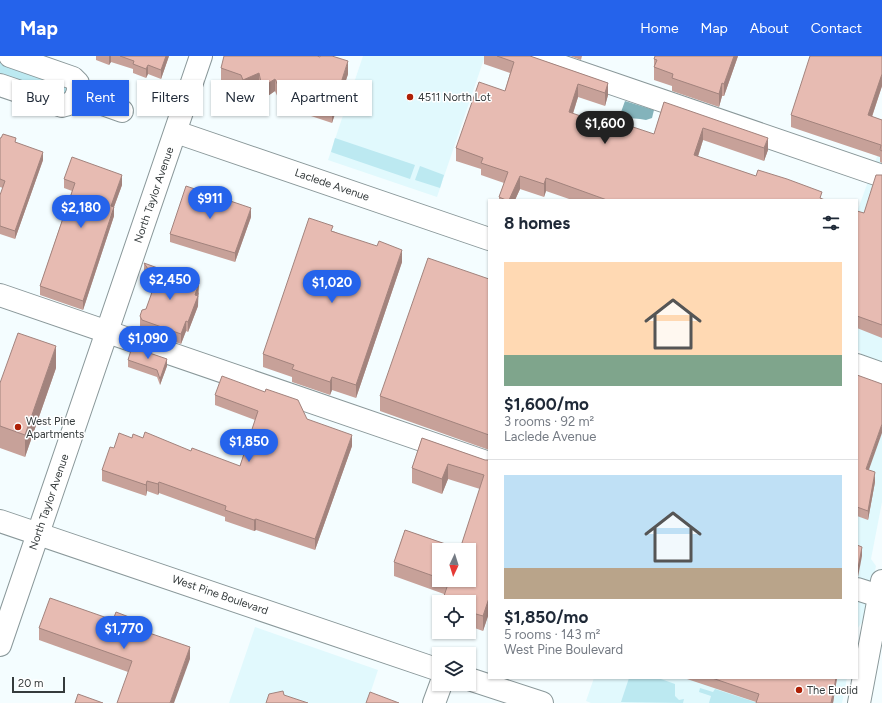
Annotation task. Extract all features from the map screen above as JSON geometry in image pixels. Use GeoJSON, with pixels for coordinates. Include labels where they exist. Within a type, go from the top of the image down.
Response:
{"type":"FeatureCollection","features":[{"type":"Feature","properties":{"kind":"street"},"geometry":{"type":"LineString","coordinates":[[10,56],[75,80]]}},
{"type":"Feature","properties":{"kind":"street","name":"North Taylor Avenue"},"geometry":{"type":"LineString","coordinates":[[0,645],[201,56]]}},
{"type":"Feature","properties":{"kind":"street"},"geometry":{"type":"LineString","coordinates":[[532,56],[882,176]]}},
{"type":"Feature","properties":{"kind":"street"},"geometry":{"type":"LineString","coordinates":[[0,85],[62,106],[69,105],[72,101]]}},
{"type":"Feature","properties":{"kind":"street","name":"Laclede Avenue"},"geometry":{"type":"LineString","coordinates":[[176,132],[488,239]]}},
{"type":"Feature","properties":{"kind":"street"},"geometry":{"type":"LineString","coordinates":[[0,295],[488,463]]}},
{"type":"Feature","properties":{"kind":"street"},"geometry":{"type":"LineString","coordinates":[[858,365],[882,374]]}},
{"type":"Feature","properties":{"kind":"street","name":"West Pine Boulevard"},"geometry":{"type":"LineString","coordinates":[[0,521],[432,668]]}},
{"type":"Feature","properties":{"kind":"street"},"geometry":{"type":"LineString","coordinates":[[858,588],[881,589],[859,703]]}},
{"type":"Feature","properties":{"kind":"street"},"geometry":{"type":"LineString","coordinates":[[476,680],[497,683],[542,703]]}},
{"type":"Feature","properties":{"kind":"street"},"geometry":{"type":"LineString","coordinates":[[434,703],[438,691]]}},
{"type":"Feature","properties":{"kind":"shaded area","name":"4511 North Lot"},"geometry":{"type":"Polygon","coordinates":[[[363,56],[485,56],[437,197],[328,160],[343,116],[372,116],[372,80],[355,80],[363,56]]]}},
{"type":"Feature","properties":{"kind":"shaded area"},"geometry":{"type":"Polygon","coordinates":[[[0,61],[57,80],[12,80],[12,81],[0,78],[0,61]]]}},
{"type":"Feature","properties":{"kind":"shaded area"},"geometry":{"type":"Polygon","coordinates":[[[64,83],[68,88],[66,96],[64,95],[64,83]]]}},
{"type":"Feature","properties":{"kind":"shaded area"},"geometry":{"type":"Polygon","coordinates":[[[625,101],[654,110],[652,118],[646,120],[623,117],[621,112],[625,101]]]}},
{"type":"Feature","properties":{"kind":"shaded area"},"geometry":{"type":"Polygon","coordinates":[[[335,138],[415,165],[410,179],[331,152],[335,138]]]}},
{"type":"Feature","properties":{"kind":"shaded area"},"geometry":{"type":"Polygon","coordinates":[[[882,143],[882,364],[862,356],[860,351],[858,350],[858,209],[882,143]]]}},
{"type":"Feature","properties":{"kind":"shaded area"},"geometry":{"type":"Polygon","coordinates":[[[420,166],[444,175],[440,188],[415,180],[420,166]]]}},
{"type":"Feature","properties":{"kind":"shaded area"},"geometry":{"type":"Polygon","coordinates":[[[858,377],[882,385],[882,502],[871,559],[876,566],[873,580],[868,582],[858,578],[858,377]]]}},
{"type":"Feature","properties":{"kind":"shaded area"},"geometry":{"type":"Polygon","coordinates":[[[858,596],[865,600],[866,604],[863,621],[858,628],[858,596]]]}},
{"type":"Feature","properties":{"kind":"shaded area"},"geometry":{"type":"Polygon","coordinates":[[[255,627],[378,670],[367,703],[229,703],[255,627]]]}},
{"type":"Feature","properties":{"kind":"shaded area"},"geometry":{"type":"Polygon","coordinates":[[[594,679],[847,679],[842,703],[591,703],[586,701],[594,679]]]}},
{"type":"Feature","properties":{"kind":"shaded area"},"geometry":{"type":"Polygon","coordinates":[[[629,679],[661,679],[675,684],[675,696],[679,700],[684,699],[683,703],[621,702],[629,679]]]}},
{"type":"Feature","properties":{"kind":"shaded area"},"geometry":{"type":"Polygon","coordinates":[[[700,688],[713,692],[715,689],[758,703],[709,703],[711,696],[699,692],[700,688]]]}},
{"type":"Feature","properties":{"kind":"building"},"geometry":{"type":"Polygon","coordinates":[[[120,56],[166,56],[161,70],[148,65],[146,69],[133,64],[134,61],[120,56]]]}},
{"type":"Feature","properties":{"kind":"building"},"geometry":{"type":"Polygon","coordinates":[[[224,56],[332,56],[348,61],[342,80],[277,80],[277,83],[275,79],[269,83],[269,80],[260,80],[259,73],[243,80],[241,75],[221,68],[224,56]]]}},
{"type":"Feature","properties":{"kind":"building"},"geometry":{"type":"Polygon","coordinates":[[[497,56],[530,56],[608,83],[605,93],[578,84],[569,112],[630,133],[633,127],[654,134],[664,102],[768,138],[764,148],[703,128],[694,155],[756,176],[758,170],[787,179],[822,192],[820,198],[822,199],[604,199],[546,178],[544,184],[520,176],[509,199],[499,197],[508,172],[481,163],[483,158],[456,148],[479,82],[505,91],[514,62],[497,56]]]}},
{"type":"Feature","properties":{"kind":"building"},"geometry":{"type":"Polygon","coordinates":[[[655,56],[734,56],[724,84],[722,83],[719,94],[672,78],[673,74],[654,67],[657,60],[654,59],[655,56]]]}},
{"type":"Feature","properties":{"kind":"building"},"geometry":{"type":"Polygon","coordinates":[[[810,56],[882,56],[882,74],[868,115],[882,120],[882,151],[880,150],[881,145],[791,115],[810,56]]]}},
{"type":"Feature","properties":{"kind":"building"},"geometry":{"type":"Polygon","coordinates":[[[3,134],[16,138],[15,142],[43,152],[15,231],[0,226],[0,195],[5,181],[0,179],[0,138],[3,134]]]}},
{"type":"Feature","properties":{"kind":"building"},"geometry":{"type":"Polygon","coordinates":[[[72,157],[122,175],[111,206],[114,207],[83,301],[40,286],[75,183],[64,179],[72,157]]]}},
{"type":"Feature","properties":{"kind":"building"},"geometry":{"type":"Polygon","coordinates":[[[876,175],[882,175],[882,325],[858,316],[858,211],[864,213],[876,175]]]}},
{"type":"Feature","properties":{"kind":"building"},"geometry":{"type":"Polygon","coordinates":[[[186,186],[251,208],[235,253],[170,234],[186,186]]]}},
{"type":"Feature","properties":{"kind":"building"},"geometry":{"type":"Polygon","coordinates":[[[309,218],[333,226],[331,231],[377,246],[379,241],[402,250],[356,385],[332,377],[330,382],[292,369],[294,365],[263,354],[309,218]]]}},
{"type":"Feature","properties":{"kind":"building"},"geometry":{"type":"Polygon","coordinates":[[[428,258],[488,279],[488,435],[380,396],[428,258]]]}},
{"type":"Feature","properties":{"kind":"building"},"geometry":{"type":"Polygon","coordinates":[[[144,263],[199,283],[195,295],[198,296],[188,322],[186,321],[181,334],[142,320],[140,316],[142,310],[146,309],[156,281],[144,263]]]}},
{"type":"Feature","properties":{"kind":"building","name":"West Pine Apartments"},"geometry":{"type":"Polygon","coordinates":[[[18,333],[56,346],[25,435],[0,426],[0,383],[18,333]]]}},
{"type":"Feature","properties":{"kind":"building"},"geometry":{"type":"Polygon","coordinates":[[[132,347],[167,359],[160,379],[157,370],[128,360],[132,347]]]}},
{"type":"Feature","properties":{"kind":"building"},"geometry":{"type":"Polygon","coordinates":[[[858,375],[882,384],[882,424],[866,469],[875,472],[868,511],[858,507],[858,375]]]}},
{"type":"Feature","properties":{"kind":"building"},"geometry":{"type":"Polygon","coordinates":[[[222,376],[265,392],[266,389],[298,400],[307,419],[352,435],[315,539],[225,510],[226,506],[159,482],[158,484],[147,481],[146,485],[102,470],[110,447],[114,448],[119,433],[132,438],[133,434],[143,438],[145,432],[191,451],[192,448],[240,466],[258,411],[215,395],[222,376]]]}},
{"type":"Feature","properties":{"kind":"building"},"geometry":{"type":"Polygon","coordinates":[[[422,438],[488,460],[488,601],[483,616],[476,614],[476,595],[444,595],[447,587],[476,587],[476,543],[462,543],[484,475],[448,464],[442,479],[412,468],[422,438]]]}},
{"type":"Feature","properties":{"kind":"building"},"geometry":{"type":"Polygon","coordinates":[[[405,530],[443,543],[432,543],[432,576],[394,562],[405,530]]]}},
{"type":"Feature","properties":{"kind":"building"},"geometry":{"type":"Polygon","coordinates":[[[858,545],[862,547],[858,568],[858,545]]]}},
{"type":"Feature","properties":{"kind":"building"},"geometry":{"type":"Polygon","coordinates":[[[50,598],[113,620],[116,612],[129,617],[126,625],[190,647],[170,703],[117,703],[132,661],[39,628],[50,598]]]}},
{"type":"Feature","properties":{"kind":"building","name":"The Euclid"},"geometry":{"type":"Polygon","coordinates":[[[715,679],[836,679],[831,703],[756,703],[759,694],[715,679]]]}},
{"type":"Feature","properties":{"kind":"building"},"geometry":{"type":"Polygon","coordinates":[[[283,691],[284,695],[308,703],[266,703],[269,694],[283,691]]]}},
{"type":"Feature","properties":{"kind":"building"},"geometry":{"type":"Polygon","coordinates":[[[370,692],[399,703],[366,703],[370,692]]]}},
{"type":"Feature","properties":{"kind":"building"},"geometry":{"type":"Polygon","coordinates":[[[78,694],[103,703],[75,703],[78,694]]]}},
{"type":"Feature","properties":{"kind":"place","name":"4511 North Lot"},"geometry":{"type":"Point","coordinates":[410,97]}},
{"type":"Feature","properties":{"kind":"place","name":"West Pine Apartments"},"geometry":{"type":"Point","coordinates":[18,427]}},
{"type":"Feature","properties":{"kind":"place","name":"The Euclid"},"geometry":{"type":"Point","coordinates":[799,690]}}]}
